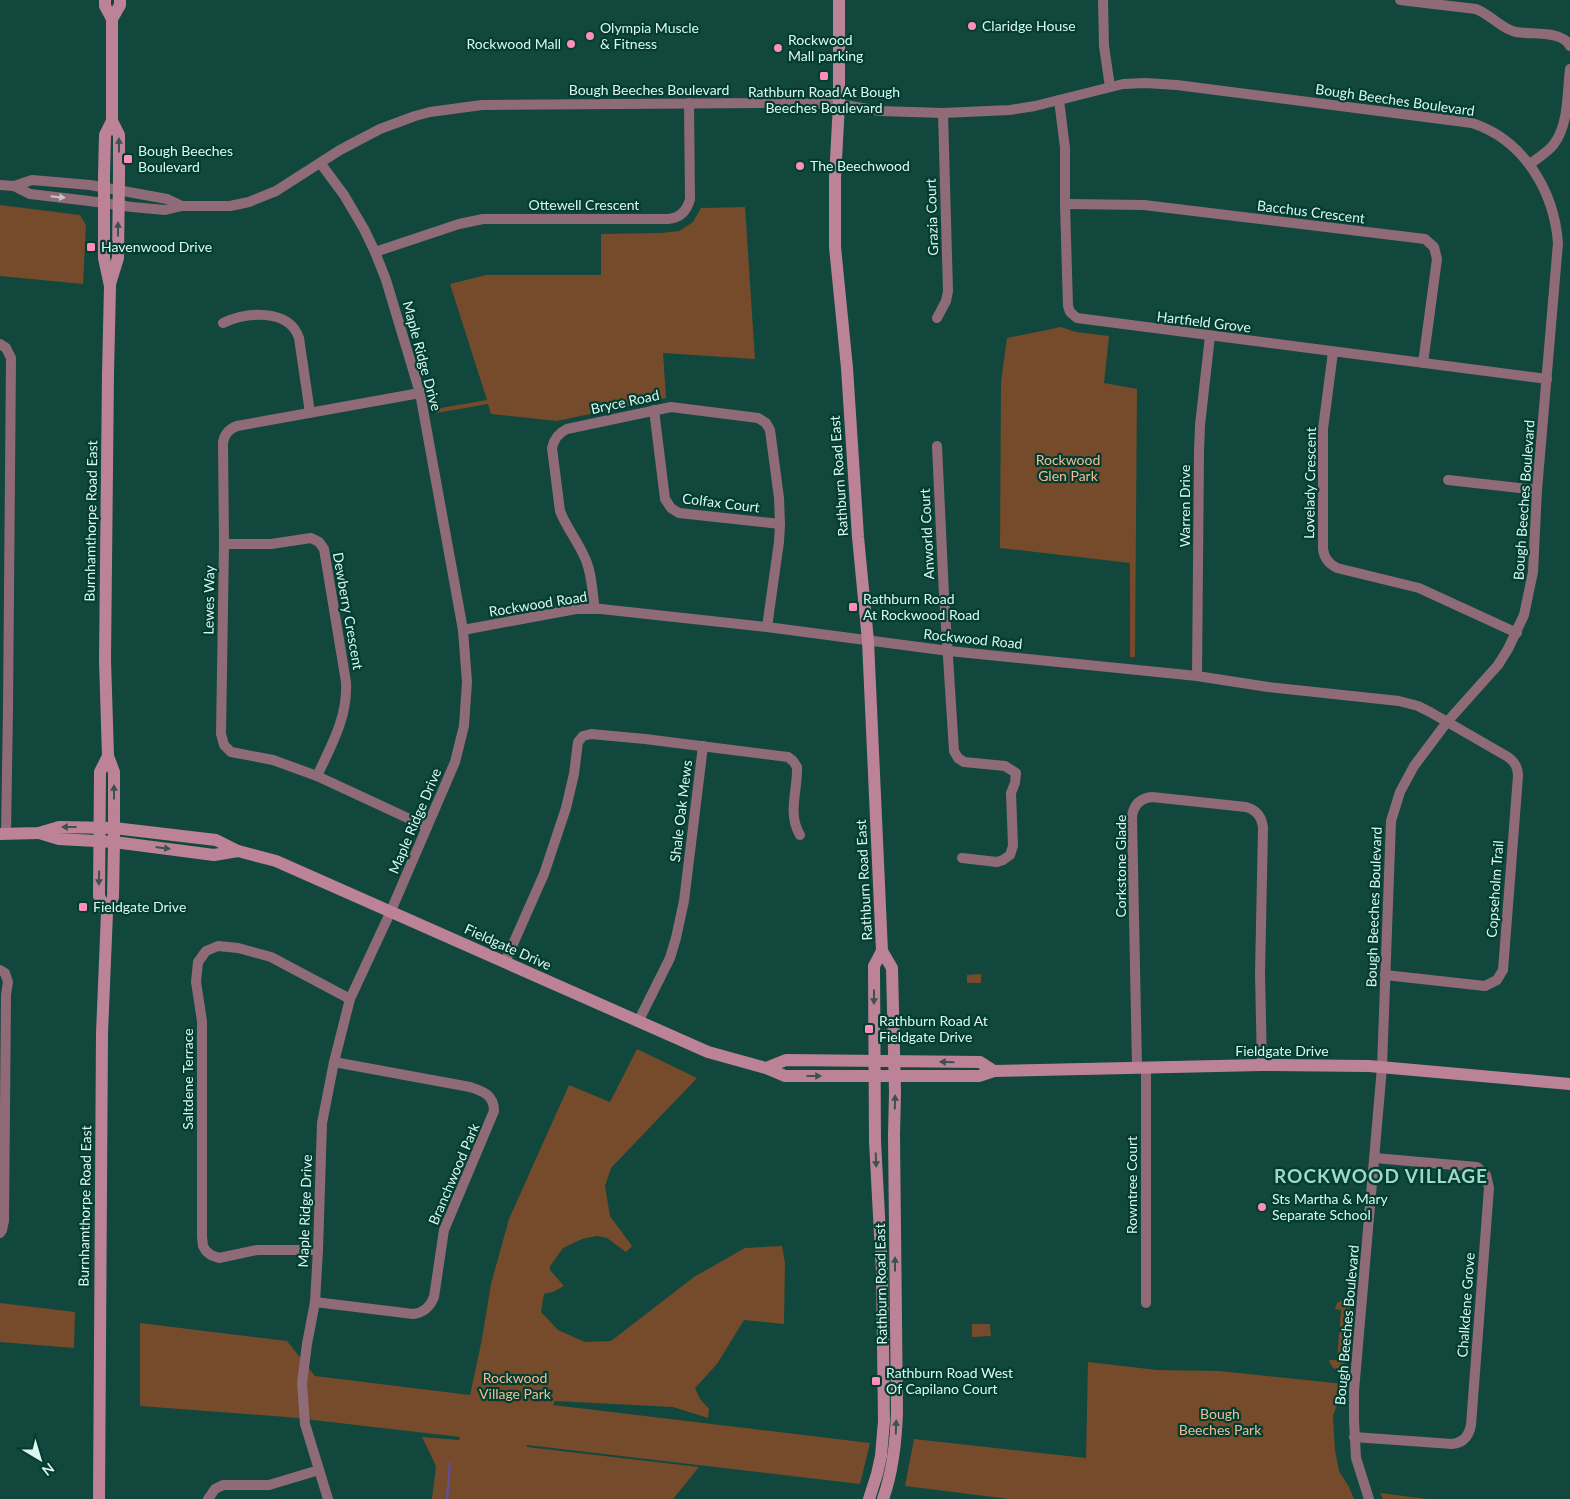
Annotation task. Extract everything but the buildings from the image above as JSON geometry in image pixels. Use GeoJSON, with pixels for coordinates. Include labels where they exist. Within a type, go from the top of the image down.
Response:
{"type":"FeatureCollection","features":[{"type":"Feature","properties":{"kind":"street","name":"Burnhamthorpe Road East"},"geometry":{"type":"LineString","coordinates":[[99,1499],[102,1033],[107,913],[114,897],[114,772],[108,756],[105,660],[110,286],[104,258],[105,135],[112,121],[112,19],[105,6],[105,0]]}},
{"type":"Feature","properties":{"kind":"street","name":"Burnhamthorpe Road East"},"geometry":{"type":"LineString","coordinates":[[112,19],[120,5],[120,0]]}},
{"type":"Feature","properties":{"kind":"street","name":"Rathburn Road East"},"geometry":{"type":"LineString","coordinates":[[839,0],[835,247],[868,641],[882,951],[892,968],[897,1412],[894,1453],[883,1499]]}},
{"type":"Feature","properties":{"kind":"street"},"geometry":{"type":"LineString","coordinates":[[1103,0],[1104,46],[1110,87]]}},
{"type":"Feature","properties":{"kind":"street"},"geometry":{"type":"LineString","coordinates":[[1400,0],[1476,9],[1510,30],[1519,33],[1561,37],[1570,46]]}},
{"type":"Feature","properties":{"kind":"street"},"geometry":{"type":"LineString","coordinates":[[1530,164],[1554,144],[1562,128],[1570,69]]}},
{"type":"Feature","properties":{"kind":"street","name":"Bough Beeches Boulevard"},"geometry":{"type":"LineString","coordinates":[[104,203],[165,210],[182,206],[217,207],[249,202],[276,191],[350,144],[380,129],[415,116],[482,105],[838,104],[880,110],[943,113],[1010,110],[1035,106],[1123,84],[1154,83],[1472,123],[1495,133],[1518,151],[1530,164],[1542,184],[1556,226],[1558,243],[1531,585],[1524,615],[1498,665],[1448,722],[1408,774],[1400,792],[1390,831],[1382,1067],[1355,1376],[1354,1437],[1356,1458],[1369,1499]]}},
{"type":"Feature","properties":{"kind":"street","name":"Hartfield Grove"},"geometry":{"type":"LineString","coordinates":[[1059,100],[1065,148],[1068,306],[1074,316],[1082,320],[1547,379]]}},
{"type":"Feature","properties":{"kind":"street","name":"Ottewell Crescent"},"geometry":{"type":"LineString","coordinates":[[375,252],[459,224],[483,219],[668,219],[678,217],[687,209],[690,199],[689,103]]}},
{"type":"Feature","properties":{"kind":"street","name":"Grazia Court"},"geometry":{"type":"LineString","coordinates":[[937,318],[946,302],[948,291],[943,113]]}},
{"type":"Feature","properties":{"kind":"street","name":"Burnhamthorpe Road East"},"geometry":{"type":"LineString","coordinates":[[110,286],[118,258],[119,191],[119,135],[112,121]]}},
{"type":"Feature","properties":{"kind":"street","name":"Maple Ridge Drive"},"geometry":{"type":"LineString","coordinates":[[321,164],[344,195],[375,252],[386,280],[420,393],[463,630],[467,682],[464,726],[455,762],[390,913],[350,999],[334,1062],[322,1124],[315,1302],[302,1383],[305,1424],[328,1499]]}},
{"type":"Feature","properties":{"kind":"street"},"geometry":{"type":"LineString","coordinates":[[14,186],[32,180],[90,185],[104,189]]}},
{"type":"Feature","properties":{"kind":"street"},"geometry":{"type":"LineString","coordinates":[[0,185],[14,186],[30,194],[104,203]]}},
{"type":"Feature","properties":{"kind":"street","name":"Bough Beeches Boulevard"},"geometry":{"type":"LineString","coordinates":[[104,189],[167,199],[182,206]]}},
{"type":"Feature","properties":{"kind":"street","name":"Bacchus Crescent"},"geometry":{"type":"LineString","coordinates":[[1065,204],[1144,205],[1425,240],[1434,247],[1438,258],[1423,363]]}},
{"type":"Feature","properties":{"kind":"street"},"geometry":{"type":"LineString","coordinates":[[223,323],[252,314],[279,318],[291,324],[299,338],[310,413]]}},
{"type":"Feature","properties":{"kind":"street","name":"Warren Drive"},"geometry":{"type":"LineString","coordinates":[[1197,676],[1200,425],[1210,336]]}},
{"type":"Feature","properties":{"kind":"street"},"geometry":{"type":"LineString","coordinates":[[0,344],[6,348],[11,358],[5,463],[3,834]]}},
{"type":"Feature","properties":{"kind":"street","name":"Lovelady Crescent"},"geometry":{"type":"LineString","coordinates":[[1333,352],[1323,429],[1323,549],[1326,560],[1337,568],[1419,588],[1516,633]]}},
{"type":"Feature","properties":{"kind":"street","name":"Lewes Way"},"geometry":{"type":"LineString","coordinates":[[420,393],[237,426],[227,432],[223,443],[224,544],[221,734],[222,741],[231,752],[274,760],[318,776],[427,827]]}},
{"type":"Feature","properties":{"kind":"street","name":"Bryce Road"},"geometry":{"type":"LineString","coordinates":[[595,609],[588,564],[563,520],[560,511],[552,448],[554,441],[559,434],[567,429],[676,407],[754,417],[766,422],[770,430],[779,498],[780,524],[768,627]]}},
{"type":"Feature","properties":{"kind":"street","name":"Colfax Court"},"geometry":{"type":"LineString","coordinates":[[654,410],[665,499],[671,508],[679,513],[780,524]]}},
{"type":"Feature","properties":{"kind":"street","name":"Anworld Court"},"geometry":{"type":"LineString","coordinates":[[937,446],[954,748],[956,755],[964,762],[1005,766],[1016,773],[1011,793],[1013,846],[1010,855],[997,862],[962,858]]}},
{"type":"Feature","properties":{"kind":"street"},"geometry":{"type":"LineString","coordinates":[[1448,480],[1537,490]]}},
{"type":"Feature","properties":{"kind":"street","name":"Dewberry Crescent"},"geometry":{"type":"LineString","coordinates":[[224,544],[271,544],[307,538],[316,540],[324,549],[346,682],[346,696],[341,724],[318,776]]}},
{"type":"Feature","properties":{"kind":"street","name":"Rockwood Road"},"geometry":{"type":"LineString","coordinates":[[463,630],[576,610],[595,609],[768,627],[949,651],[1197,676],[1268,687],[1399,701],[1418,706],[1448,722]]}},
{"type":"Feature","properties":{"kind":"street","name":"Copseholm Trail"},"geometry":{"type":"LineString","coordinates":[[1384,975],[1485,986],[1497,980],[1502,970],[1518,776],[1517,768],[1508,757],[1448,722]]}},
{"type":"Feature","properties":{"kind":"street","name":"Shale Oak Mews"},"geometry":{"type":"LineString","coordinates":[[505,962],[544,874],[566,808],[574,774],[578,740],[586,735],[594,734],[703,746],[684,901],[680,919],[670,958],[638,1022]]}},
{"type":"Feature","properties":{"kind":"street"},"geometry":{"type":"LineString","coordinates":[[703,746],[786,756],[793,761],[797,769],[794,821],[800,834]]}},
{"type":"Feature","properties":{"kind":"street","name":"Burnhamthorpe Road East"},"geometry":{"type":"LineString","coordinates":[[107,913],[99,896],[100,772],[108,756]]}},
{"type":"Feature","properties":{"kind":"street","name":"Corkstone Glade"},"geometry":{"type":"LineString","coordinates":[[1141,1067],[1132,816],[1134,809],[1143,798],[1152,796],[1246,807],[1255,811],[1262,818],[1264,828],[1260,974],[1262,1065]]}},
{"type":"Feature","properties":{"kind":"street","name":"Fieldgate Drive"},"geometry":{"type":"LineString","coordinates":[[3,834],[39,833],[59,827],[100,827],[216,840],[238,851],[276,861],[708,1052],[766,1068],[785,1076],[979,1076],[994,1070],[1262,1065],[1382,1067],[1570,1084]]}},
{"type":"Feature","properties":{"kind":"street","name":"Fieldgate Drive"},"geometry":{"type":"LineString","coordinates":[[39,833],[59,839],[114,842],[214,855],[238,851]]}},
{"type":"Feature","properties":{"kind":"street","name":"Saltdene Terrace"},"geometry":{"type":"LineString","coordinates":[[318,1250],[257,1250],[219,1258],[211,1255],[203,1246],[202,1021],[196,982],[198,962],[206,951],[218,946],[238,948],[272,957],[350,999]]}},
{"type":"Feature","properties":{"kind":"street","name":"Rathburn Road East"},"geometry":{"type":"LineString","coordinates":[[869,1499],[881,1456],[884,1421],[882,1272],[876,1185],[874,1076],[874,966],[882,951]]}},
{"type":"Feature","properties":{"kind":"street"},"geometry":{"type":"LineString","coordinates":[[0,970],[5,973],[8,982],[6,996],[4,1221],[0,1233]]}},
{"type":"Feature","properties":{"kind":"street","name":"Fieldgate Drive"},"geometry":{"type":"LineString","coordinates":[[766,1068],[786,1060],[980,1062],[994,1070]]}},
{"type":"Feature","properties":{"kind":"street","name":"Branchwood Park"},"geometry":{"type":"LineString","coordinates":[[315,1302],[413,1314],[421,1312],[428,1307],[434,1297],[444,1230],[494,1111],[492,1099],[480,1090],[334,1062]]}},
{"type":"Feature","properties":{"kind":"street","name":"Rowntree Court"},"geometry":{"type":"LineString","coordinates":[[1141,1067],[1146,1302]]}},
{"type":"Feature","properties":{"kind":"street","name":"Chalkdene Grove"},"geometry":{"type":"LineString","coordinates":[[1354,1437],[1452,1444],[1460,1442],[1469,1434],[1489,1188],[1487,1176],[1477,1167],[1375,1158]]}},
{"type":"Feature","properties":{"kind":"street"},"geometry":{"type":"LineString","coordinates":[[208,1499],[215,1490],[223,1485],[269,1485],[319,1470]]}},
{"type":"Feature","properties":{"kind":"green space"},"geometry":{"type":"Polygon","coordinates":[[[0,205],[80,215],[86,225],[83,284],[0,276],[0,205]]]}},
{"type":"Feature","properties":{"kind":"green space"},"geometry":{"type":"Polygon","coordinates":[[[745,207],[755,359],[663,353],[666,398],[557,421],[491,414],[488,404],[436,413],[435,409],[487,400],[450,284],[486,275],[601,275],[601,234],[679,231],[693,222],[701,208],[745,207]]]}},
{"type":"Feature","properties":{"kind":"green space","name":"Rockwood Glen Park"},"geometry":{"type":"Polygon","coordinates":[[[1061,327],[1076,332],[1109,336],[1104,383],[1137,389],[1135,657],[1130,657],[1130,563],[1000,548],[1001,382],[1007,338],[1061,327]]]}},
{"type":"Feature","properties":{"kind":"green space"},"geometry":{"type":"Polygon","coordinates":[[[981,974],[981,983],[967,983],[967,975],[981,974]]]}},
{"type":"Feature","properties":{"kind":"green space","name":"Rockwood Village Park"},"geometry":{"type":"Polygon","coordinates":[[[637,1049],[697,1078],[611,1168],[605,1186],[610,1216],[632,1246],[626,1252],[607,1238],[597,1236],[582,1239],[563,1248],[550,1266],[550,1270],[564,1286],[544,1294],[541,1312],[558,1330],[585,1342],[611,1341],[694,1277],[745,1248],[782,1246],[785,1263],[784,1324],[744,1320],[717,1364],[695,1388],[700,1399],[709,1409],[708,1418],[673,1407],[555,1401],[553,1405],[870,1443],[860,1484],[527,1445],[527,1447],[699,1467],[673,1499],[432,1499],[436,1466],[422,1437],[459,1440],[460,1437],[287,1417],[140,1406],[140,1323],[287,1341],[315,1376],[470,1395],[491,1284],[509,1219],[569,1085],[610,1102],[637,1049]]]}},
{"type":"Feature","properties":{"kind":"green space"},"geometry":{"type":"Polygon","coordinates":[[[1342,1300],[1351,1301],[1345,1370],[1337,1370],[1329,1360],[1337,1360],[1341,1310],[1335,1309],[1337,1303],[1342,1300]]]}},
{"type":"Feature","properties":{"kind":"green space"},"geometry":{"type":"Polygon","coordinates":[[[0,1303],[75,1312],[74,1348],[0,1342],[0,1303]]]}},
{"type":"Feature","properties":{"kind":"green space"},"geometry":{"type":"Polygon","coordinates":[[[972,1324],[990,1324],[991,1336],[972,1337],[972,1324]]]}},
{"type":"Feature","properties":{"kind":"green space","name":"Bough Beeches Park"},"geometry":{"type":"Polygon","coordinates":[[[1088,1362],[1157,1370],[1219,1371],[1344,1384],[1333,1416],[1335,1450],[1339,1471],[1354,1499],[1009,1499],[905,1486],[914,1439],[1086,1458],[1088,1362]]]}},
{"type":"Feature","properties":{"kind":"green space"},"geometry":{"type":"Polygon","coordinates":[[[1380,1493],[1427,1499],[1383,1499],[1380,1493]]]}},
{"type":"Feature","properties":{"kind":"waterway"},"geometry":{"type":"LineString","coordinates":[[447,1499],[450,1463]]}},
{"type":"Feature","properties":{"kind":"place","name":"Claridge House"},"geometry":{"type":"Point","coordinates":[972,26]}},
{"type":"Feature","properties":{"kind":"place","name":"Olympia Muscle & Fitness"},"geometry":{"type":"Point","coordinates":[590,36]}},
{"type":"Feature","properties":{"kind":"place","name":"Rockwood Mall"},"geometry":{"type":"Point","coordinates":[571,44]}},
{"type":"Feature","properties":{"kind":"place","name":"Rockwood Mall parking"},"geometry":{"type":"Point","coordinates":[778,48]}},
{"type":"Feature","properties":{"kind":"place","name":"Rathburn Road At Bough Beeches Boulevard"},"geometry":{"type":"Point","coordinates":[824,76]}},
{"type":"Feature","properties":{"kind":"place","name":"Bough Beeches Boulevard"},"geometry":{"type":"Point","coordinates":[128,159]}},
{"type":"Feature","properties":{"kind":"place","name":"The Beechwood"},"geometry":{"type":"Point","coordinates":[800,166]}},
{"type":"Feature","properties":{"kind":"place","name":"Havenwood Drive"},"geometry":{"type":"Point","coordinates":[91,247]}},
{"type":"Feature","properties":{"kind":"place","name":"Rathburn Road At Rockwood Road"},"geometry":{"type":"Point","coordinates":[853,607]}},
{"type":"Feature","properties":{"kind":"place","name":"Fieldgate Drive"},"geometry":{"type":"Point","coordinates":[83,907]}},
{"type":"Feature","properties":{"kind":"place","name":"Rathburn Road At Fieldgate Drive"},"geometry":{"type":"Point","coordinates":[869,1029]}},
{"type":"Feature","properties":{"kind":"place","name":"Sts Martha & Mary Separate School"},"geometry":{"type":"Point","coordinates":[1262,1207]}},
{"type":"Feature","properties":{"kind":"place","name":"Rathburn Road West Of Capilano Court"},"geometry":{"type":"Point","coordinates":[876,1381]}},
{"type":"Feature","properties":{"kind":"district","name":"ROCKWOOD VILLAGE"},"geometry":{"type":"Point","coordinates":[1381,1176]}}]}
